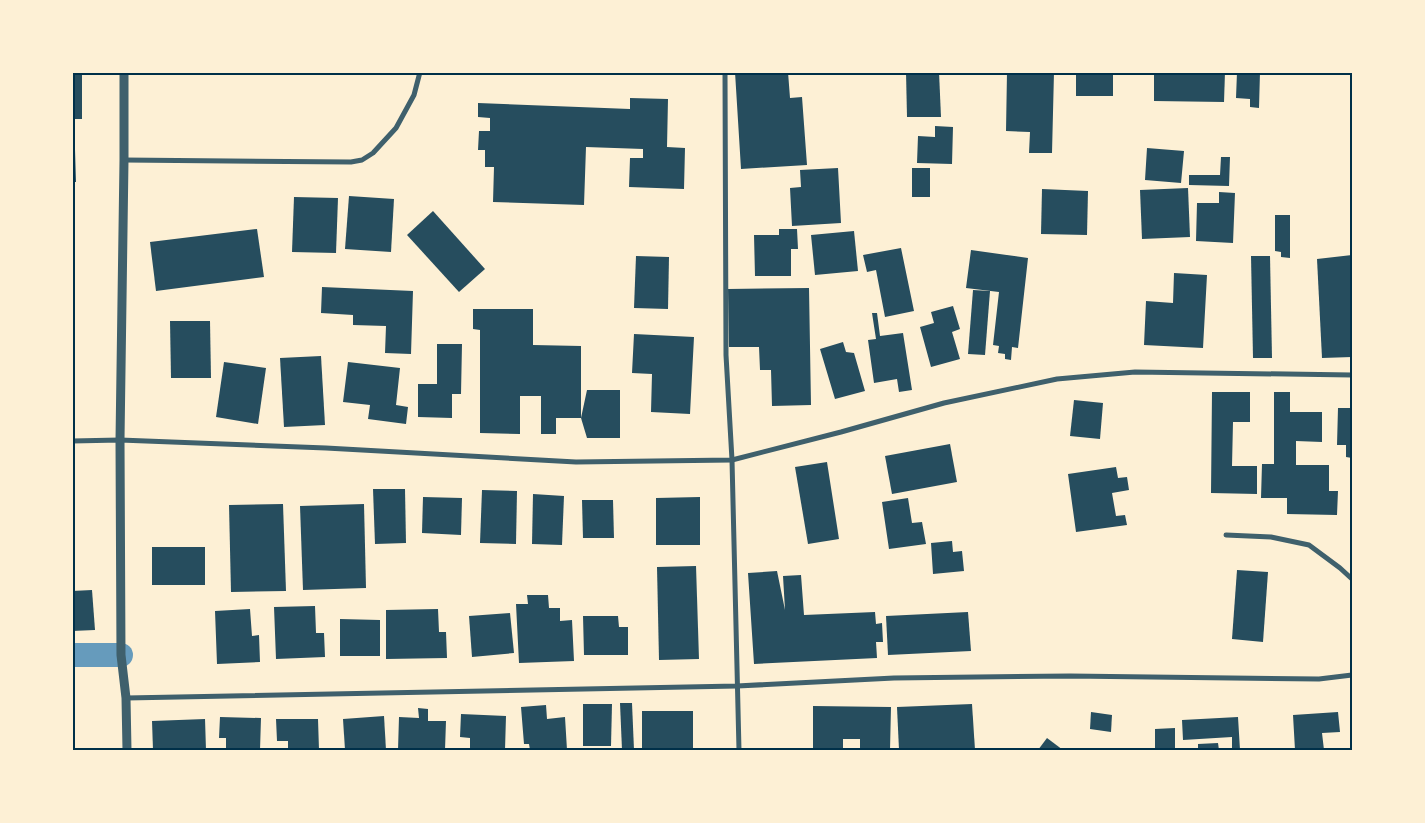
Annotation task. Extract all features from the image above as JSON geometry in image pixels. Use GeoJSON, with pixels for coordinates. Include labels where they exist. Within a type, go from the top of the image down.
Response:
{"type":"FeatureCollection","features":[{"type":"Feature","properties":{"kind":"street"},"geometry":{"type":"LineString","coordinates":[[124,72],[120,440],[121,656],[126,698],[126,750]]}},
{"type":"Feature","properties":{"kind":"street"},"geometry":{"type":"LineString","coordinates":[[124,160],[351,162],[362,160],[373,153],[396,128],[414,95],[420,72]]}},
{"type":"Feature","properties":{"kind":"street"},"geometry":{"type":"LineString","coordinates":[[725,72],[726,355],[732,460],[738,750]]}},
{"type":"Feature","properties":{"kind":"street"},"geometry":{"type":"LineString","coordinates":[[72,441],[120,440],[326,448],[576,462],[732,460],[842,432],[944,403],[1057,379],[1135,372],[1352,375]]}},
{"type":"Feature","properties":{"kind":"street"},"geometry":{"type":"LineString","coordinates":[[1226,535],[1271,537],[1309,546],[1352,579]]}},
{"type":"Feature","properties":{"kind":"street"},"geometry":{"type":"LineString","coordinates":[[126,698],[737,686],[894,678],[1080,676],[1319,679],[1352,675]]}},
{"type":"Feature","properties":{"kind":"building"},"geometry":{"type":"Polygon","coordinates":[[[72,72],[82,72],[82,119],[72,119],[72,72]]]}},
{"type":"Feature","properties":{"kind":"building"},"geometry":{"type":"Polygon","coordinates":[[[735,72],[788,72],[790,98],[802,97],[807,165],[741,169],[735,72]]]}},
{"type":"Feature","properties":{"kind":"building"},"geometry":{"type":"Polygon","coordinates":[[[906,72],[939,72],[941,117],[907,117],[906,72]]]}},
{"type":"Feature","properties":{"kind":"building"},"geometry":{"type":"Polygon","coordinates":[[[1007,72],[1054,72],[1052,153],[1029,153],[1030,132],[1006,131],[1007,72]]]}},
{"type":"Feature","properties":{"kind":"building"},"geometry":{"type":"Polygon","coordinates":[[[1076,72],[1113,72],[1113,96],[1076,96],[1076,72]]]}},
{"type":"Feature","properties":{"kind":"building"},"geometry":{"type":"Polygon","coordinates":[[[1154,72],[1225,72],[1224,102],[1154,101],[1154,72]]]}},
{"type":"Feature","properties":{"kind":"building"},"geometry":{"type":"Polygon","coordinates":[[[1237,72],[1260,72],[1259,108],[1250,107],[1250,99],[1236,98],[1237,72]]]}},
{"type":"Feature","properties":{"kind":"building"},"geometry":{"type":"Polygon","coordinates":[[[630,98],[668,99],[667,147],[685,148],[684,189],[629,187],[630,158],[643,158],[643,149],[586,147],[584,205],[493,202],[494,167],[485,167],[485,150],[478,150],[479,131],[490,131],[490,118],[478,117],[478,103],[630,109],[630,98]]]}},
{"type":"Feature","properties":{"kind":"building"},"geometry":{"type":"Polygon","coordinates":[[[935,126],[953,127],[952,164],[917,163],[918,136],[935,137],[935,126]]]}},
{"type":"Feature","properties":{"kind":"building"},"geometry":{"type":"Polygon","coordinates":[[[1147,148],[1184,151],[1181,183],[1145,180],[1147,148]]]}},
{"type":"Feature","properties":{"kind":"building"},"geometry":{"type":"Polygon","coordinates":[[[72,150],[75,150],[76,182],[72,182],[72,150]]]}},
{"type":"Feature","properties":{"kind":"building"},"geometry":{"type":"Polygon","coordinates":[[[1221,157],[1230,157],[1229,186],[1189,185],[1189,175],[1220,175],[1221,157]]]}},
{"type":"Feature","properties":{"kind":"building"},"geometry":{"type":"Polygon","coordinates":[[[838,168],[841,223],[792,226],[790,188],[801,187],[800,170],[838,168]]]}},
{"type":"Feature","properties":{"kind":"building"},"geometry":{"type":"Polygon","coordinates":[[[912,168],[930,168],[930,197],[912,197],[912,168]]]}},
{"type":"Feature","properties":{"kind":"building"},"geometry":{"type":"Polygon","coordinates":[[[1188,188],[1190,237],[1142,239],[1140,190],[1188,188]]]}},
{"type":"Feature","properties":{"kind":"building"},"geometry":{"type":"Polygon","coordinates":[[[1042,189],[1088,191],[1087,235],[1041,234],[1042,189]]]}},
{"type":"Feature","properties":{"kind":"building"},"geometry":{"type":"Polygon","coordinates":[[[1219,192],[1235,193],[1233,243],[1196,241],[1197,203],[1219,203],[1219,192]]]}},
{"type":"Feature","properties":{"kind":"building"},"geometry":{"type":"Polygon","coordinates":[[[349,196],[394,199],[391,252],[345,249],[349,196]]]}},
{"type":"Feature","properties":{"kind":"building"},"geometry":{"type":"Polygon","coordinates":[[[294,197],[338,198],[336,253],[292,252],[294,197]]]}},
{"type":"Feature","properties":{"kind":"building"},"geometry":{"type":"Polygon","coordinates":[[[433,211],[485,269],[459,292],[407,235],[433,211]]]}},
{"type":"Feature","properties":{"kind":"building"},"geometry":{"type":"Polygon","coordinates":[[[1275,215],[1290,215],[1290,258],[1281,257],[1281,252],[1275,251],[1275,215]]]}},
{"type":"Feature","properties":{"kind":"building"},"geometry":{"type":"Polygon","coordinates":[[[257,229],[264,277],[156,291],[150,242],[257,229]]]}},
{"type":"Feature","properties":{"kind":"building"},"geometry":{"type":"Polygon","coordinates":[[[779,229],[797,229],[798,249],[791,249],[791,276],[755,276],[754,235],[779,235],[779,229]]]}},
{"type":"Feature","properties":{"kind":"building"},"geometry":{"type":"Polygon","coordinates":[[[854,231],[858,271],[815,275],[811,235],[854,231]]]}},
{"type":"Feature","properties":{"kind":"building"},"geometry":{"type":"Polygon","coordinates":[[[901,248],[914,311],[885,317],[876,270],[867,272],[863,255],[901,248]]]}},
{"type":"Feature","properties":{"kind":"building"},"geometry":{"type":"Polygon","coordinates":[[[971,250],[1028,258],[1018,348],[1012,347],[1011,360],[1005,359],[1005,354],[998,353],[999,346],[993,345],[999,292],[966,288],[971,250]]]}},
{"type":"Feature","properties":{"kind":"building"},"geometry":{"type":"Polygon","coordinates":[[[1352,255],[1352,357],[1322,358],[1317,259],[1352,255]]]}},
{"type":"Feature","properties":{"kind":"building"},"geometry":{"type":"Polygon","coordinates":[[[636,256],[669,257],[668,309],[634,308],[636,256]]]}},
{"type":"Feature","properties":{"kind":"building"},"geometry":{"type":"Polygon","coordinates":[[[1251,256],[1270,256],[1272,358],[1253,358],[1251,256]]]}},
{"type":"Feature","properties":{"kind":"building"},"geometry":{"type":"Polygon","coordinates":[[[1174,273],[1207,275],[1203,348],[1144,345],[1146,301],[1173,303],[1174,273]]]}},
{"type":"Feature","properties":{"kind":"building"},"geometry":{"type":"Polygon","coordinates":[[[72,281],[74,281],[75,305],[72,305],[72,281]]]}},
{"type":"Feature","properties":{"kind":"building"},"geometry":{"type":"Polygon","coordinates":[[[322,287],[413,291],[411,354],[385,353],[386,326],[353,325],[353,315],[321,313],[322,287]]]}},
{"type":"Feature","properties":{"kind":"building"},"geometry":{"type":"Polygon","coordinates":[[[809,288],[811,405],[772,406],[771,370],[760,370],[759,347],[729,347],[728,289],[809,288]]]}},
{"type":"Feature","properties":{"kind":"building"},"geometry":{"type":"Polygon","coordinates":[[[973,290],[990,291],[985,355],[968,354],[973,290]]]}},
{"type":"Feature","properties":{"kind":"building"},"geometry":{"type":"Polygon","coordinates":[[[953,306],[960,329],[952,332],[960,359],[931,367],[920,327],[934,323],[931,312],[953,306]]]}},
{"type":"Feature","properties":{"kind":"building"},"geometry":{"type":"Polygon","coordinates":[[[473,309],[533,309],[533,345],[581,346],[581,418],[556,418],[556,434],[541,434],[541,396],[520,396],[520,434],[480,433],[480,330],[473,329],[473,309]]]}},
{"type":"Feature","properties":{"kind":"building"},"geometry":{"type":"Polygon","coordinates":[[[872,313],[877,313],[880,336],[903,333],[912,390],[899,392],[897,379],[874,383],[868,340],[876,339],[872,313]]]}},
{"type":"Feature","properties":{"kind":"building"},"geometry":{"type":"Polygon","coordinates":[[[170,321],[210,321],[211,378],[171,378],[170,321]]]}},
{"type":"Feature","properties":{"kind":"building"},"geometry":{"type":"Polygon","coordinates":[[[634,334],[694,337],[690,414],[651,412],[652,374],[632,373],[634,334]]]}},
{"type":"Feature","properties":{"kind":"building"},"geometry":{"type":"Polygon","coordinates":[[[843,342],[846,352],[854,353],[865,391],[835,399],[820,349],[843,342]]]}},
{"type":"Feature","properties":{"kind":"building"},"geometry":{"type":"Polygon","coordinates":[[[437,344],[462,344],[461,394],[452,394],[452,418],[418,417],[418,384],[437,384],[437,344]]]}},
{"type":"Feature","properties":{"kind":"building"},"geometry":{"type":"Polygon","coordinates":[[[321,356],[325,425],[284,427],[280,358],[321,356]]]}},
{"type":"Feature","properties":{"kind":"building"},"geometry":{"type":"Polygon","coordinates":[[[224,362],[266,368],[258,424],[216,417],[224,362]]]}},
{"type":"Feature","properties":{"kind":"building"},"geometry":{"type":"Polygon","coordinates":[[[348,362],[400,368],[396,405],[408,407],[406,424],[368,419],[370,405],[343,402],[348,362]]]}},
{"type":"Feature","properties":{"kind":"building"},"geometry":{"type":"Polygon","coordinates":[[[587,390],[620,390],[620,438],[587,438],[581,418],[587,390]]]}},
{"type":"Feature","properties":{"kind":"building"},"geometry":{"type":"Polygon","coordinates":[[[1212,392],[1250,392],[1250,422],[1233,422],[1232,466],[1257,466],[1257,494],[1211,493],[1212,392]]]}},
{"type":"Feature","properties":{"kind":"building"},"geometry":{"type":"Polygon","coordinates":[[[1274,392],[1290,392],[1290,412],[1322,412],[1322,442],[1296,441],[1296,465],[1329,465],[1329,491],[1338,491],[1337,515],[1287,514],[1287,498],[1261,498],[1262,464],[1274,464],[1274,392]]]}},
{"type":"Feature","properties":{"kind":"building"},"geometry":{"type":"Polygon","coordinates":[[[1074,400],[1103,403],[1100,439],[1070,436],[1074,400]]]}},
{"type":"Feature","properties":{"kind":"building"},"geometry":{"type":"Polygon","coordinates":[[[1338,408],[1352,408],[1352,458],[1346,457],[1346,445],[1337,445],[1338,408]]]}},
{"type":"Feature","properties":{"kind":"building"},"geometry":{"type":"Polygon","coordinates":[[[950,444],[957,482],[892,494],[885,456],[950,444]]]}},
{"type":"Feature","properties":{"kind":"building"},"geometry":{"type":"Polygon","coordinates":[[[827,462],[839,539],[808,544],[795,467],[827,462]]]}},
{"type":"Feature","properties":{"kind":"building"},"geometry":{"type":"Polygon","coordinates":[[[1116,467],[1118,478],[1127,477],[1129,490],[1112,493],[1116,516],[1125,515],[1127,525],[1076,532],[1068,474],[1116,467]]]}},
{"type":"Feature","properties":{"kind":"building"},"geometry":{"type":"Polygon","coordinates":[[[72,473],[74,473],[75,539],[72,539],[72,473]]]}},
{"type":"Feature","properties":{"kind":"building"},"geometry":{"type":"Polygon","coordinates":[[[373,489],[405,489],[406,543],[375,544],[373,489]]]}},
{"type":"Feature","properties":{"kind":"building"},"geometry":{"type":"Polygon","coordinates":[[[482,490],[517,491],[516,544],[480,543],[482,490]]]}},
{"type":"Feature","properties":{"kind":"building"},"geometry":{"type":"Polygon","coordinates":[[[533,494],[564,496],[562,545],[532,544],[533,494]]]}},
{"type":"Feature","properties":{"kind":"building"},"geometry":{"type":"Polygon","coordinates":[[[423,497],[462,498],[461,535],[422,533],[423,497]]]}},
{"type":"Feature","properties":{"kind":"building"},"geometry":{"type":"Polygon","coordinates":[[[700,497],[700,545],[656,545],[656,498],[700,497]]]}},
{"type":"Feature","properties":{"kind":"building"},"geometry":{"type":"Polygon","coordinates":[[[908,498],[912,523],[922,522],[926,544],[889,549],[882,502],[908,498]]]}},
{"type":"Feature","properties":{"kind":"building"},"geometry":{"type":"Polygon","coordinates":[[[582,500],[613,500],[614,538],[583,538],[582,500]]]}},
{"type":"Feature","properties":{"kind":"building"},"geometry":{"type":"Polygon","coordinates":[[[283,504],[286,591],[231,592],[229,505],[283,504]]]}},
{"type":"Feature","properties":{"kind":"building"},"geometry":{"type":"Polygon","coordinates":[[[364,504],[366,588],[303,590],[300,506],[364,504]]]}},
{"type":"Feature","properties":{"kind":"building"},"geometry":{"type":"Polygon","coordinates":[[[952,541],[953,552],[962,551],[964,571],[933,574],[931,543],[952,541]]]}},
{"type":"Feature","properties":{"kind":"building"},"geometry":{"type":"Polygon","coordinates":[[[152,547],[205,547],[205,585],[152,585],[152,547]]]}},
{"type":"Feature","properties":{"kind":"building"},"geometry":{"type":"Polygon","coordinates":[[[696,566],[699,659],[659,660],[657,567],[696,566]]]}},
{"type":"Feature","properties":{"kind":"building"},"geometry":{"type":"Polygon","coordinates":[[[1237,570],[1268,572],[1263,642],[1232,639],[1237,570]]]}},
{"type":"Feature","properties":{"kind":"building"},"geometry":{"type":"Polygon","coordinates":[[[777,571],[785,610],[783,576],[801,575],[804,615],[875,612],[876,624],[882,623],[883,642],[876,642],[877,658],[754,664],[748,573],[777,571]]]}},
{"type":"Feature","properties":{"kind":"building"},"geometry":{"type":"Polygon","coordinates":[[[92,590],[95,630],[72,631],[72,591],[92,590]]]}},
{"type":"Feature","properties":{"kind":"building"},"geometry":{"type":"Polygon","coordinates":[[[527,595],[548,595],[549,608],[560,608],[560,621],[572,620],[574,661],[519,663],[516,604],[528,604],[527,595]]]}},
{"type":"Feature","properties":{"kind":"building"},"geometry":{"type":"Polygon","coordinates":[[[315,606],[316,633],[324,633],[325,657],[276,659],[274,607],[315,606]]]}},
{"type":"Feature","properties":{"kind":"building"},"geometry":{"type":"Polygon","coordinates":[[[250,609],[252,636],[259,635],[260,662],[217,664],[215,611],[250,609]]]}},
{"type":"Feature","properties":{"kind":"building"},"geometry":{"type":"Polygon","coordinates":[[[438,609],[439,632],[446,632],[447,658],[386,659],[386,610],[438,609]]]}},
{"type":"Feature","properties":{"kind":"building"},"geometry":{"type":"Polygon","coordinates":[[[968,612],[971,651],[888,655],[886,616],[968,612]]]}},
{"type":"Feature","properties":{"kind":"building"},"geometry":{"type":"Polygon","coordinates":[[[510,613],[514,653],[472,657],[469,616],[510,613]]]}},
{"type":"Feature","properties":{"kind":"building"},"geometry":{"type":"Polygon","coordinates":[[[583,616],[618,616],[619,627],[628,627],[628,655],[584,655],[583,616]]]}},
{"type":"Feature","properties":{"kind":"building"},"geometry":{"type":"Polygon","coordinates":[[[340,619],[380,620],[380,656],[340,656],[340,619]]]}},
{"type":"Feature","properties":{"kind":"building"},"geometry":{"type":"Polygon","coordinates":[[[620,703],[632,703],[634,750],[622,750],[620,703]]]}},
{"type":"Feature","properties":{"kind":"building"},"geometry":{"type":"Polygon","coordinates":[[[583,704],[612,704],[611,746],[583,746],[583,704]]]}},
{"type":"Feature","properties":{"kind":"building"},"geometry":{"type":"Polygon","coordinates":[[[972,704],[975,750],[899,750],[897,707],[972,704]]]}},
{"type":"Feature","properties":{"kind":"building"},"geometry":{"type":"Polygon","coordinates":[[[546,705],[547,719],[565,717],[567,750],[530,750],[529,744],[524,744],[521,707],[546,705]]]}},
{"type":"Feature","properties":{"kind":"building"},"geometry":{"type":"Polygon","coordinates":[[[813,706],[891,707],[890,750],[860,750],[860,739],[843,739],[843,748],[813,748],[813,706]]]}},
{"type":"Feature","properties":{"kind":"building"},"geometry":{"type":"Polygon","coordinates":[[[418,708],[428,709],[428,721],[446,721],[445,750],[398,750],[399,717],[419,718],[418,708]]]}},
{"type":"Feature","properties":{"kind":"building"},"geometry":{"type":"Polygon","coordinates":[[[642,711],[693,711],[693,749],[642,749],[642,711]]]}},
{"type":"Feature","properties":{"kind":"building"},"geometry":{"type":"Polygon","coordinates":[[[1091,712],[1112,715],[1111,732],[1090,729],[1091,712]]]}},
{"type":"Feature","properties":{"kind":"building"},"geometry":{"type":"Polygon","coordinates":[[[1338,712],[1340,732],[1322,733],[1324,750],[1295,750],[1293,715],[1338,712]]]}},
{"type":"Feature","properties":{"kind":"building"},"geometry":{"type":"Polygon","coordinates":[[[461,714],[506,716],[505,750],[470,750],[470,738],[460,737],[461,714]]]}},
{"type":"Feature","properties":{"kind":"building"},"geometry":{"type":"Polygon","coordinates":[[[384,716],[386,750],[345,750],[343,719],[384,716]]]}},
{"type":"Feature","properties":{"kind":"building"},"geometry":{"type":"Polygon","coordinates":[[[220,717],[261,718],[260,750],[226,750],[226,738],[219,738],[220,717]]]}},
{"type":"Feature","properties":{"kind":"building"},"geometry":{"type":"Polygon","coordinates":[[[1238,717],[1240,750],[1224,750],[1224,748],[1232,748],[1232,737],[1183,740],[1182,720],[1238,717]]]}},
{"type":"Feature","properties":{"kind":"building"},"geometry":{"type":"Polygon","coordinates":[[[205,719],[206,750],[153,750],[152,721],[205,719]]]}},
{"type":"Feature","properties":{"kind":"building"},"geometry":{"type":"Polygon","coordinates":[[[276,719],[318,719],[319,750],[288,750],[288,741],[277,741],[276,719]]]}},
{"type":"Feature","properties":{"kind":"building"},"geometry":{"type":"Polygon","coordinates":[[[1175,728],[1175,750],[1155,750],[1155,729],[1175,728]]]}},
{"type":"Feature","properties":{"kind":"building"},"geometry":{"type":"Polygon","coordinates":[[[1047,738],[1063,750],[1038,750],[1047,738]]]}},
{"type":"Feature","properties":{"kind":"building"},"geometry":{"type":"Polygon","coordinates":[[[1218,743],[1219,750],[1198,750],[1198,744],[1218,743]]]}},
{"type":"Feature","properties":{"kind":"waterway"},"geometry":{"type":"LineString","coordinates":[[72,655],[121,655]]}}]}
